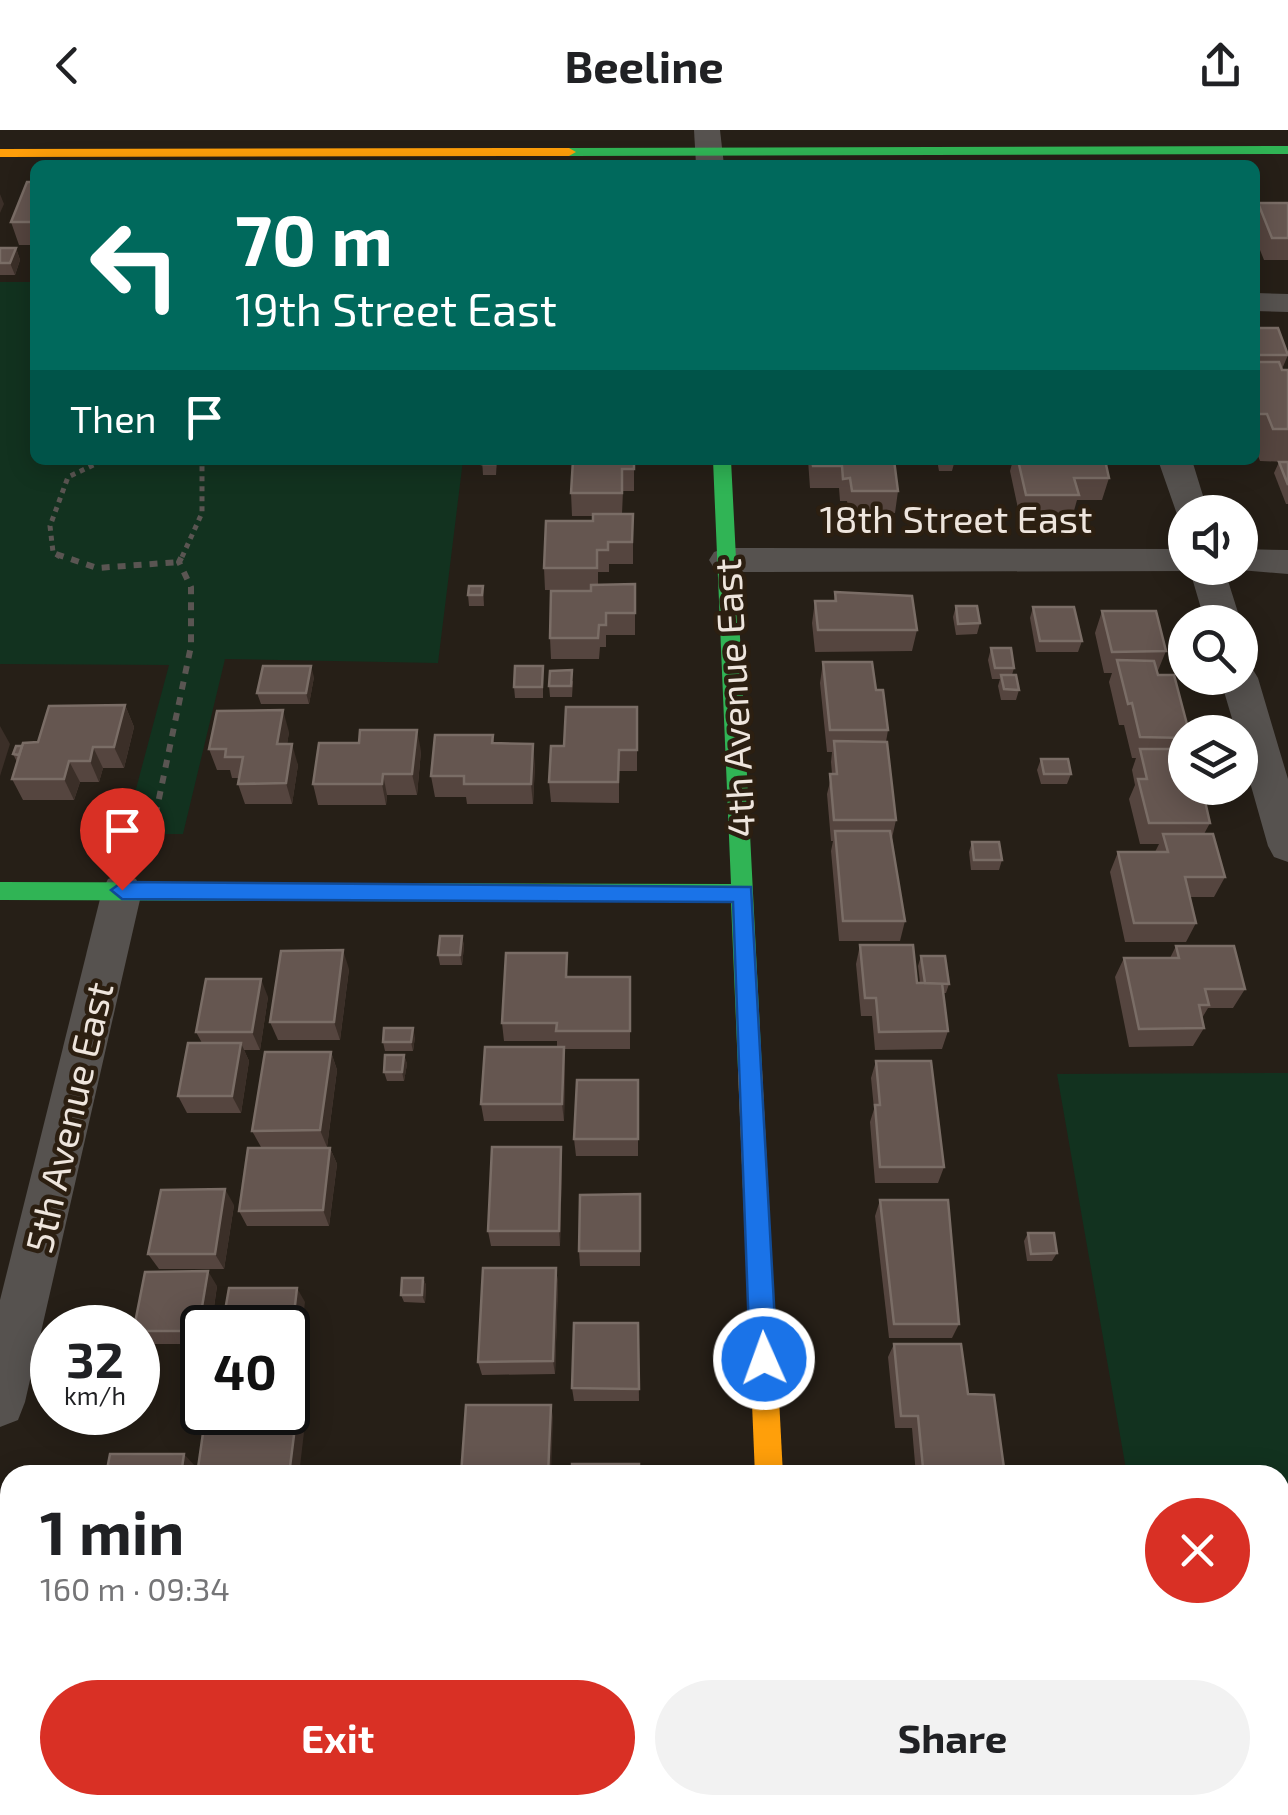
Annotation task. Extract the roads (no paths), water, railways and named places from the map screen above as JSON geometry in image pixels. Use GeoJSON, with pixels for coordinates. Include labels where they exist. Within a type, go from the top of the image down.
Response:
{"type":"FeatureCollection","features":[{"type":"Feature","properties":{"kind":"street"},"geometry":{"type":"LineString","coordinates":[[0,153],[708,149],[1086,158],[1288,150]]}},
{"type":"Feature","properties":{"kind":"street"},"geometry":{"type":"LineString","coordinates":[[1260,302],[1288,302]]}},
{"type":"Feature","properties":{"kind":"street","name":"4th Avenue East"},"geometry":{"type":"LineString","coordinates":[[722,465],[769,1465]]}},
{"type":"Feature","properties":{"kind":"street"},"geometry":{"type":"LineString","coordinates":[[1177,465],[1186,495]]}},
{"type":"Feature","properties":{"kind":"street","name":"18th Street East"},"geometry":{"type":"LineString","coordinates":[[726,560],[1168,560]]}},
{"type":"Feature","properties":{"kind":"street"},"geometry":{"type":"LineString","coordinates":[[1258,561],[1288,562]]}},
{"type":"Feature","properties":{"kind":"street"},"geometry":{"type":"LineString","coordinates":[[1244,695],[1288,846]]}},
{"type":"Feature","properties":{"kind":"street","name":"5th Avenue East"},"geometry":{"type":"LineString","coordinates":[[0,1402],[122,890]]}},
{"type":"Feature","properties":{"kind":"street"},"geometry":{"type":"LineString","coordinates":[[0,891],[743,893]]}}]}
